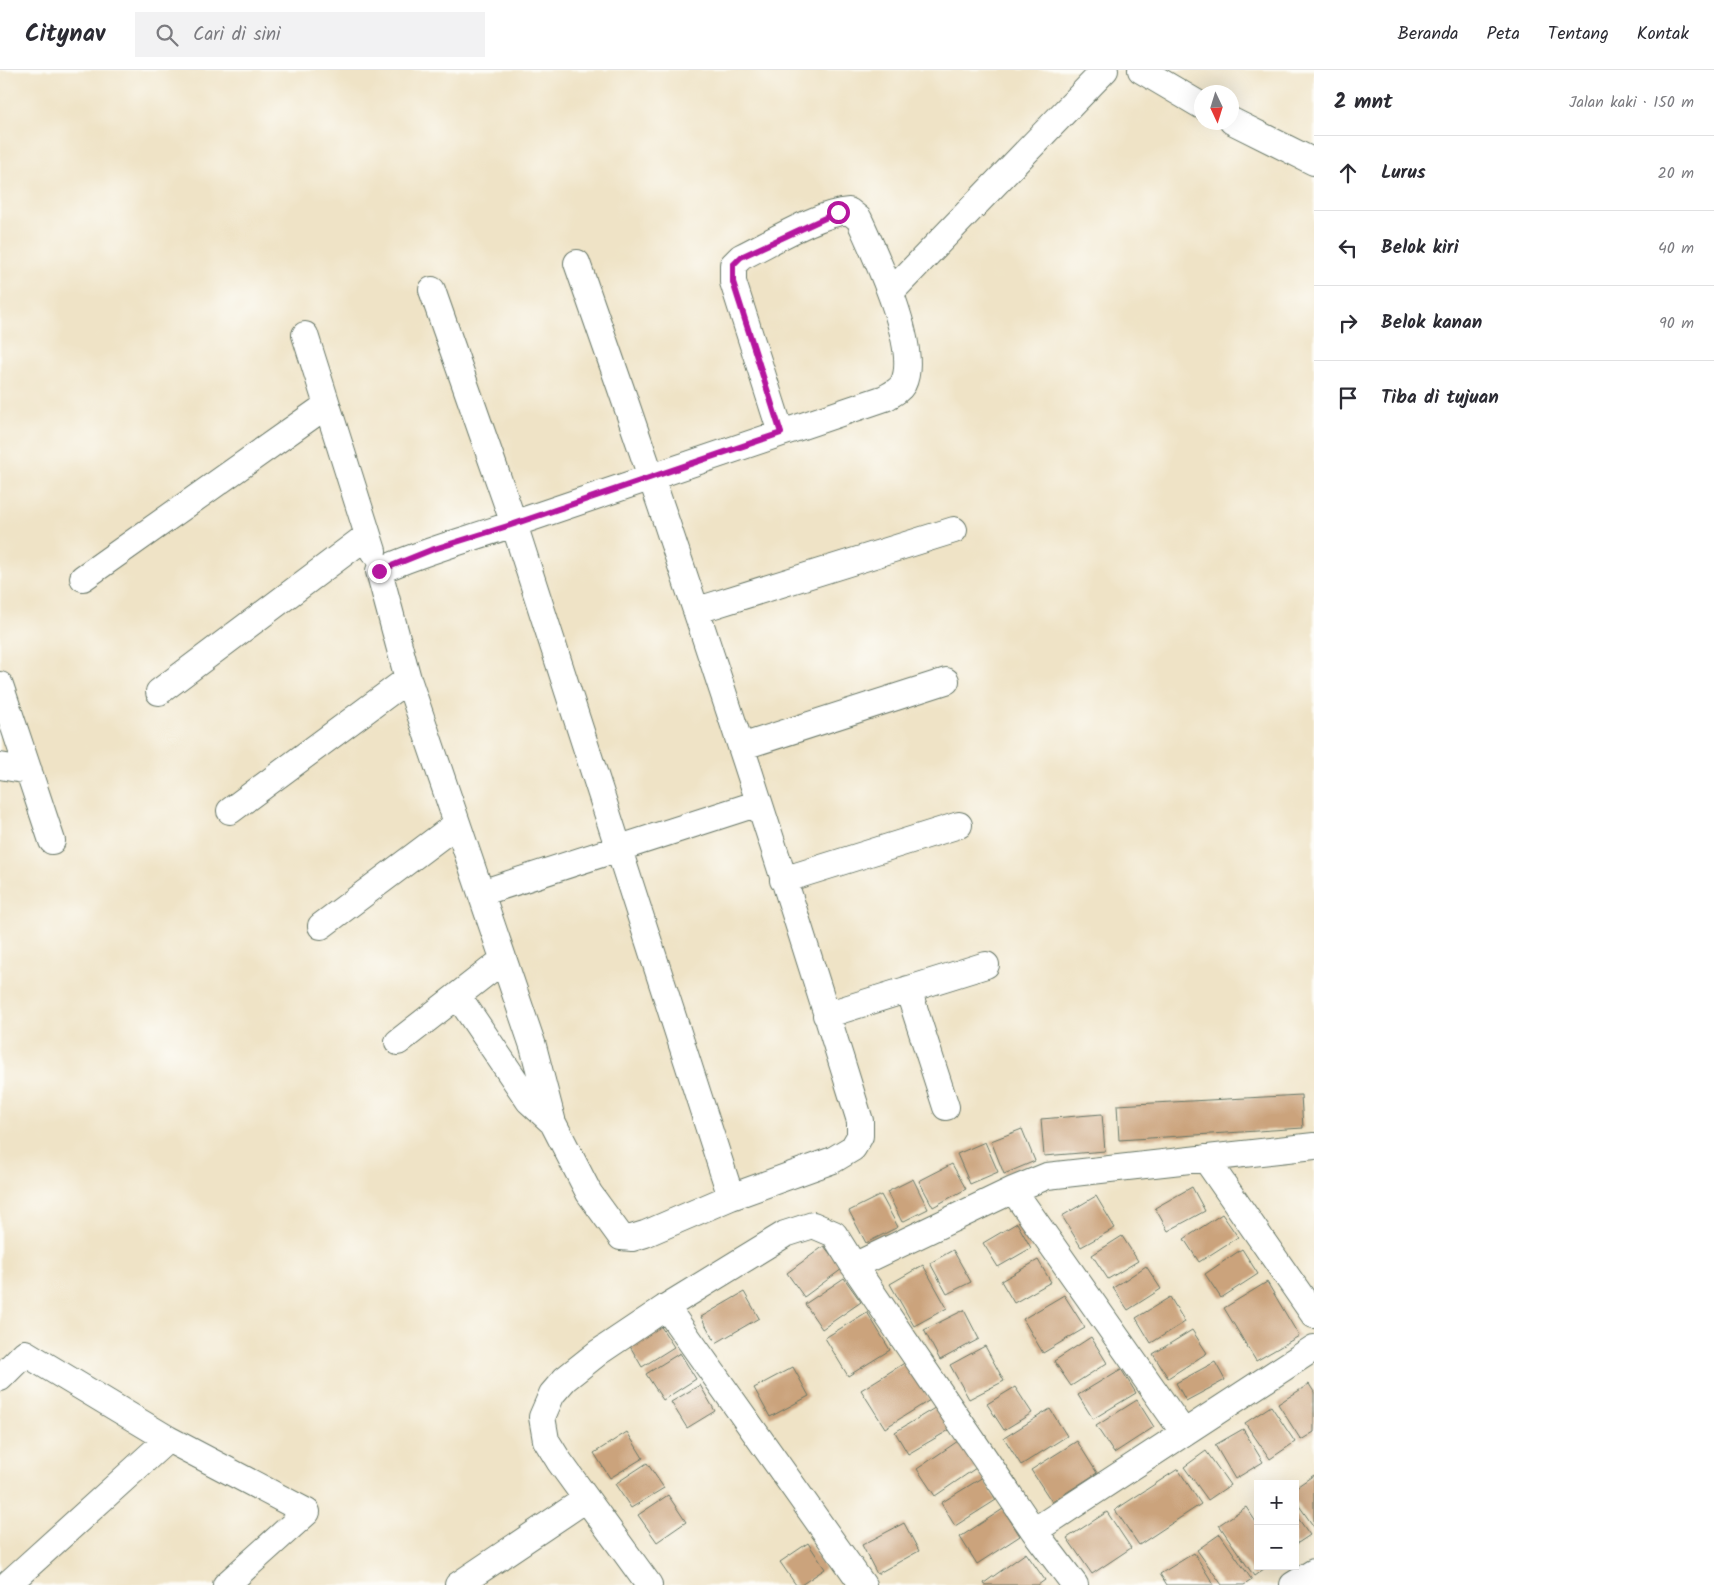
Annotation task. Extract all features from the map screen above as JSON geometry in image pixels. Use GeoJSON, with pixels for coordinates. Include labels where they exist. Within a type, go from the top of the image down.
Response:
{"type":"FeatureCollection","features":[{"type":"Feature","properties":{"kind":"street"},"geometry":{"type":"LineString","coordinates":[[891,292],[1105,70]]}},
{"type":"Feature","properties":{"kind":"street"},"geometry":{"type":"LineString","coordinates":[[1141,70],[1194,101]]}},
{"type":"Feature","properties":{"kind":"street"},"geometry":{"type":"LineString","coordinates":[[1239,124],[1314,162]]}},
{"type":"Feature","properties":{"kind":"street"},"geometry":{"type":"LineString","coordinates":[[379,571],[431,550],[514,524],[885,398],[894,393],[902,384],[907,360],[891,292],[860,219],[849,211],[838,212],[816,221],[736,261],[732,269],[733,282],[781,433]]}},
{"type":"Feature","properties":{"kind":"street"},"geometry":{"type":"LineString","coordinates":[[305,335],[379,571],[408,679],[533,1046],[553,1123],[588,1193],[621,1237],[632,1238],[731,1197],[832,1160],[853,1148],[860,1136],[860,1121],[698,610],[577,262]]}},
{"type":"Feature","properties":{"kind":"street"},"geometry":{"type":"LineString","coordinates":[[432,290],[514,524],[620,846],[731,1197]]}},
{"type":"Feature","properties":{"kind":"street"},"geometry":{"type":"LineString","coordinates":[[83,578],[327,405]]}},
{"type":"Feature","properties":{"kind":"street"},"geometry":{"type":"LineString","coordinates":[[698,610],[954,530]]}},
{"type":"Feature","properties":{"kind":"street"},"geometry":{"type":"LineString","coordinates":[[158,692],[368,535]]}},
{"type":"Feature","properties":{"kind":"street"},"geometry":{"type":"LineString","coordinates":[[230,811],[408,679]]}},
{"type":"Feature","properties":{"kind":"street"},"geometry":{"type":"LineString","coordinates":[[741,747],[946,681]]}},
{"type":"Feature","properties":{"kind":"street"},"geometry":{"type":"LineString","coordinates":[[0,685],[52,841]]}},
{"type":"Feature","properties":{"kind":"street"},"geometry":{"type":"LineString","coordinates":[[0,766],[29,771]]}},
{"type":"Feature","properties":{"kind":"street"},"geometry":{"type":"LineString","coordinates":[[481,893],[620,846],[758,803]]}},
{"type":"Feature","properties":{"kind":"street"},"geometry":{"type":"LineString","coordinates":[[321,926],[457,824]]}},
{"type":"Feature","properties":{"kind":"street"},"geometry":{"type":"LineString","coordinates":[[783,880],[959,825]]}},
{"type":"Feature","properties":{"kind":"street"},"geometry":{"type":"LineString","coordinates":[[398,1042],[503,960]]}},
{"type":"Feature","properties":{"kind":"street"},"geometry":{"type":"LineString","coordinates":[[826,1015],[986,964]]}},
{"type":"Feature","properties":{"kind":"street"},"geometry":{"type":"LineString","coordinates":[[908,989],[946,1107]]}},
{"type":"Feature","properties":{"kind":"street"},"geometry":{"type":"LineString","coordinates":[[458,996],[529,1102],[553,1123]]}},
{"type":"Feature","properties":{"kind":"street"},"geometry":{"type":"LineString","coordinates":[[854,1266],[1013,1190],[1047,1176],[1314,1146]]}},
{"type":"Feature","properties":{"kind":"street"},"geometry":{"type":"LineString","coordinates":[[1206,1158],[1314,1314]]}},
{"type":"Feature","properties":{"kind":"street"},"geometry":{"type":"LineString","coordinates":[[1013,1190],[1184,1433]]}},
{"type":"Feature","properties":{"kind":"street"},"geometry":{"type":"LineString","coordinates":[[649,1585],[586,1499],[546,1440],[542,1417],[552,1394],[565,1379],[599,1352],[666,1307],[785,1234],[813,1225],[834,1234],[1034,1531],[1075,1585]]}},
{"type":"Feature","properties":{"kind":"street"},"geometry":{"type":"LineString","coordinates":[[666,1307],[863,1585]]}},
{"type":"Feature","properties":{"kind":"street"},"geometry":{"type":"LineString","coordinates":[[1034,1531],[1314,1348]]}},
{"type":"Feature","properties":{"kind":"street"},"geometry":{"type":"LineString","coordinates":[[0,1378],[25,1353],[168,1439],[307,1512],[226,1585]]}},
{"type":"Feature","properties":{"kind":"street"},"geometry":{"type":"LineString","coordinates":[[7,1585],[168,1439]]}},
{"type":"Feature","properties":{"kind":"street"},"geometry":{"type":"LineString","coordinates":[[458,1585],[586,1499]]}},
{"type":"Feature","properties":{"kind":"street"},"geometry":{"type":"LineString","coordinates":[[1293,1585],[1314,1572]]}},
{"type":"Feature","properties":{"kind":"building"},"geometry":{"type":"Polygon","coordinates":[[[1301,1095],[1303,1128],[1119,1140],[1117,1105],[1301,1095]]]}},
{"type":"Feature","properties":{"kind":"building"},"geometry":{"type":"Polygon","coordinates":[[[1102,1114],[1105,1151],[1044,1156],[1041,1119],[1102,1114]]]}},
{"type":"Feature","properties":{"kind":"building"},"geometry":{"type":"Polygon","coordinates":[[[1022,1129],[1035,1161],[1004,1174],[991,1141],[1022,1129]]]}},
{"type":"Feature","properties":{"kind":"building"},"geometry":{"type":"Polygon","coordinates":[[[985,1142],[998,1172],[970,1184],[957,1154],[985,1142]]]}},
{"type":"Feature","properties":{"kind":"building"},"geometry":{"type":"Polygon","coordinates":[[[952,1164],[966,1189],[933,1207],[919,1181],[952,1164]]]}},
{"type":"Feature","properties":{"kind":"building"},"geometry":{"type":"Polygon","coordinates":[[[913,1179],[928,1209],[902,1222],[887,1192],[913,1179]]]}},
{"type":"Feature","properties":{"kind":"building"},"geometry":{"type":"Polygon","coordinates":[[[1192,1187],[1205,1211],[1168,1231],[1155,1208],[1192,1187]]]}},
{"type":"Feature","properties":{"kind":"building"},"geometry":{"type":"Polygon","coordinates":[[[881,1195],[898,1227],[866,1243],[849,1211],[881,1195]]]}},
{"type":"Feature","properties":{"kind":"building"},"geometry":{"type":"Polygon","coordinates":[[[1096,1196],[1115,1228],[1081,1247],[1062,1216],[1096,1196]]]}},
{"type":"Feature","properties":{"kind":"building"},"geometry":{"type":"Polygon","coordinates":[[[1222,1214],[1238,1237],[1199,1262],[1184,1239],[1222,1214]]]}},
{"type":"Feature","properties":{"kind":"building"},"geometry":{"type":"Polygon","coordinates":[[[1017,1223],[1031,1248],[998,1267],[983,1243],[1017,1223]]]}},
{"type":"Feature","properties":{"kind":"building"},"geometry":{"type":"Polygon","coordinates":[[[1122,1236],[1138,1261],[1108,1279],[1092,1255],[1122,1236]]]}},
{"type":"Feature","properties":{"kind":"building"},"geometry":{"type":"Polygon","coordinates":[[[824,1246],[842,1269],[804,1297],[787,1273],[824,1246]]]}},
{"type":"Feature","properties":{"kind":"building"},"geometry":{"type":"Polygon","coordinates":[[[1242,1249],[1258,1274],[1221,1298],[1205,1274],[1242,1249]]]}},
{"type":"Feature","properties":{"kind":"building"},"geometry":{"type":"Polygon","coordinates":[[[953,1250],[971,1282],[947,1294],[930,1263],[953,1250]]]}},
{"type":"Feature","properties":{"kind":"building"},"geometry":{"type":"Polygon","coordinates":[[[1038,1260],[1051,1282],[1014,1303],[1001,1281],[1038,1260]]]}},
{"type":"Feature","properties":{"kind":"building"},"geometry":{"type":"Polygon","coordinates":[[[923,1265],[947,1308],[914,1326],[890,1284],[923,1265]]]}},
{"type":"Feature","properties":{"kind":"building"},"geometry":{"type":"Polygon","coordinates":[[[1146,1266],[1161,1289],[1128,1310],[1113,1288],[1146,1266]]]}},
{"type":"Feature","properties":{"kind":"building"},"geometry":{"type":"Polygon","coordinates":[[[844,1278],[861,1302],[822,1329],[805,1304],[844,1278]]]}},
{"type":"Feature","properties":{"kind":"building"},"geometry":{"type":"Polygon","coordinates":[[[1267,1282],[1299,1336],[1256,1361],[1224,1308],[1267,1282]]]}},
{"type":"Feature","properties":{"kind":"building"},"geometry":{"type":"Polygon","coordinates":[[[744,1292],[759,1318],[716,1343],[701,1317],[744,1292]]]}},
{"type":"Feature","properties":{"kind":"building"},"geometry":{"type":"Polygon","coordinates":[[[1064,1295],[1085,1328],[1043,1353],[1023,1319],[1064,1295]]]}},
{"type":"Feature","properties":{"kind":"building"},"geometry":{"type":"Polygon","coordinates":[[[1170,1297],[1185,1322],[1151,1343],[1136,1318],[1170,1297]]]}},
{"type":"Feature","properties":{"kind":"building"},"geometry":{"type":"Polygon","coordinates":[[[964,1310],[979,1339],[940,1360],[924,1330],[964,1310]]]}},
{"type":"Feature","properties":{"kind":"building"},"geometry":{"type":"Polygon","coordinates":[[[867,1312],[890,1350],[848,1376],[825,1338],[867,1312]]]}},
{"type":"Feature","properties":{"kind":"building"},"geometry":{"type":"Polygon","coordinates":[[[658,1322],[674,1347],[642,1367],[627,1341],[658,1322]]]}},
{"type":"Feature","properties":{"kind":"building"},"geometry":{"type":"Polygon","coordinates":[[[1192,1330],[1207,1353],[1168,1378],[1153,1354],[1192,1330]]]}},
{"type":"Feature","properties":{"kind":"building"},"geometry":{"type":"Polygon","coordinates":[[[1091,1337],[1107,1363],[1071,1386],[1054,1361],[1091,1337]]]}},
{"type":"Feature","properties":{"kind":"building"},"geometry":{"type":"Polygon","coordinates":[[[985,1346],[1004,1381],[969,1399],[950,1365],[985,1346]]]}},
{"type":"Feature","properties":{"kind":"building"},"geometry":{"type":"Polygon","coordinates":[[[680,1353],[696,1379],[663,1400],[646,1374],[680,1353]]]}},
{"type":"Feature","properties":{"kind":"building"},"geometry":{"type":"Polygon","coordinates":[[[906,1362],[930,1400],[885,1428],[861,1390],[906,1362]]]}},
{"type":"Feature","properties":{"kind":"building"},"geometry":{"type":"Polygon","coordinates":[[[1215,1362],[1225,1380],[1186,1401],[1176,1383],[1215,1362]]]}},
{"type":"Feature","properties":{"kind":"building"},"geometry":{"type":"Polygon","coordinates":[[[793,1367],[809,1396],[770,1417],[754,1388],[793,1367]]]}},
{"type":"Feature","properties":{"kind":"building"},"geometry":{"type":"Polygon","coordinates":[[[1121,1369],[1136,1393],[1093,1419],[1078,1395],[1121,1369]]]}},
{"type":"Feature","properties":{"kind":"building"},"geometry":{"type":"Polygon","coordinates":[[[1309,1384],[1314,1392],[1314,1432],[1301,1440],[1278,1404],[1309,1384]]]}},
{"type":"Feature","properties":{"kind":"building"},"geometry":{"type":"Polygon","coordinates":[[[700,1385],[715,1411],[687,1428],[671,1402],[700,1385]]]}},
{"type":"Feature","properties":{"kind":"building"},"geometry":{"type":"Polygon","coordinates":[[[1015,1387],[1032,1413],[1004,1430],[987,1404],[1015,1387]]]}},
{"type":"Feature","properties":{"kind":"building"},"geometry":{"type":"Polygon","coordinates":[[[1137,1400],[1154,1427],[1114,1453],[1096,1426],[1137,1400]]]}},
{"type":"Feature","properties":{"kind":"building"},"geometry":{"type":"Polygon","coordinates":[[[938,1406],[951,1429],[908,1454],[895,1432],[938,1406]]]}},
{"type":"Feature","properties":{"kind":"building"},"geometry":{"type":"Polygon","coordinates":[[[1271,1406],[1295,1442],[1270,1459],[1245,1423],[1271,1406]]]}},
{"type":"Feature","properties":{"kind":"building"},"geometry":{"type":"Polygon","coordinates":[[[1050,1409],[1067,1436],[1021,1465],[1004,1438],[1050,1409]]]}},
{"type":"Feature","properties":{"kind":"building"},"geometry":{"type":"Polygon","coordinates":[[[1243,1429],[1263,1462],[1235,1479],[1215,1445],[1243,1429]]]}},
{"type":"Feature","properties":{"kind":"building"},"geometry":{"type":"Polygon","coordinates":[[[627,1432],[643,1458],[610,1478],[594,1453],[627,1432]]]}},
{"type":"Feature","properties":{"kind":"building"},"geometry":{"type":"Polygon","coordinates":[[[958,1441],[976,1468],[935,1496],[917,1469],[958,1441]]]}},
{"type":"Feature","properties":{"kind":"building"},"geometry":{"type":"Polygon","coordinates":[[[1077,1441],[1097,1473],[1052,1502],[1031,1470],[1077,1441]]]}},
{"type":"Feature","properties":{"kind":"building"},"geometry":{"type":"Polygon","coordinates":[[[1206,1451],[1230,1485],[1208,1500],[1184,1467],[1206,1451]]]}},
{"type":"Feature","properties":{"kind":"building"},"geometry":{"type":"Polygon","coordinates":[[[647,1463],[664,1488],[631,1508],[615,1484],[647,1463]]]}},
{"type":"Feature","properties":{"kind":"building"},"geometry":{"type":"Polygon","coordinates":[[[1178,1469],[1201,1504],[1139,1545],[1115,1510],[1178,1469]]]}},
{"type":"Feature","properties":{"kind":"building"},"geometry":{"type":"Polygon","coordinates":[[[1314,1475],[1314,1527],[1299,1506],[1299,1485],[1314,1475]]]}},
{"type":"Feature","properties":{"kind":"building"},"geometry":{"type":"Polygon","coordinates":[[[983,1477],[996,1500],[955,1526],[941,1503],[983,1477]]]}},
{"type":"Feature","properties":{"kind":"building"},"geometry":{"type":"Polygon","coordinates":[[[668,1495],[686,1522],[657,1542],[638,1515],[668,1495]]]}},
{"type":"Feature","properties":{"kind":"building"},"geometry":{"type":"Polygon","coordinates":[[[1246,1507],[1254,1519],[1254,1570],[1262,1570],[1254,1576],[1219,1525],[1246,1507]]]}},
{"type":"Feature","properties":{"kind":"building"},"geometry":{"type":"Polygon","coordinates":[[[1003,1509],[1020,1536],[977,1564],[960,1537],[1003,1509]]]}},
{"type":"Feature","properties":{"kind":"building"},"geometry":{"type":"Polygon","coordinates":[[[1107,1512],[1131,1548],[1092,1574],[1067,1538],[1107,1512]]]}},
{"type":"Feature","properties":{"kind":"building"},"geometry":{"type":"Polygon","coordinates":[[[1299,1520],[1310,1535],[1299,1542],[1299,1520]]]}},
{"type":"Feature","properties":{"kind":"building"},"geometry":{"type":"Polygon","coordinates":[[[904,1523],[919,1551],[877,1574],[862,1545],[904,1523]]]}},
{"type":"Feature","properties":{"kind":"building"},"geometry":{"type":"Polygon","coordinates":[[[1220,1534],[1252,1580],[1244,1585],[1222,1585],[1197,1550],[1220,1534]]]}},
{"type":"Feature","properties":{"kind":"building"},"geometry":{"type":"Polygon","coordinates":[[[808,1543],[825,1569],[801,1585],[796,1585],[780,1562],[808,1543]]]}},
{"type":"Feature","properties":{"kind":"building"},"geometry":{"type":"Polygon","coordinates":[[[1026,1553],[1045,1580],[1038,1585],[985,1585],[984,1583],[1026,1553]]]}},
{"type":"Feature","properties":{"kind":"building"},"geometry":{"type":"Polygon","coordinates":[[[1194,1553],[1214,1585],[1167,1585],[1160,1574],[1194,1553]]]}},
{"type":"Feature","properties":{"kind":"route"},"geometry":{"type":"LineString","coordinates":[[379,571],[402,560],[431,550],[514,524],[781,433],[733,282],[733,265],[741,257],[838,212]]}}]}
